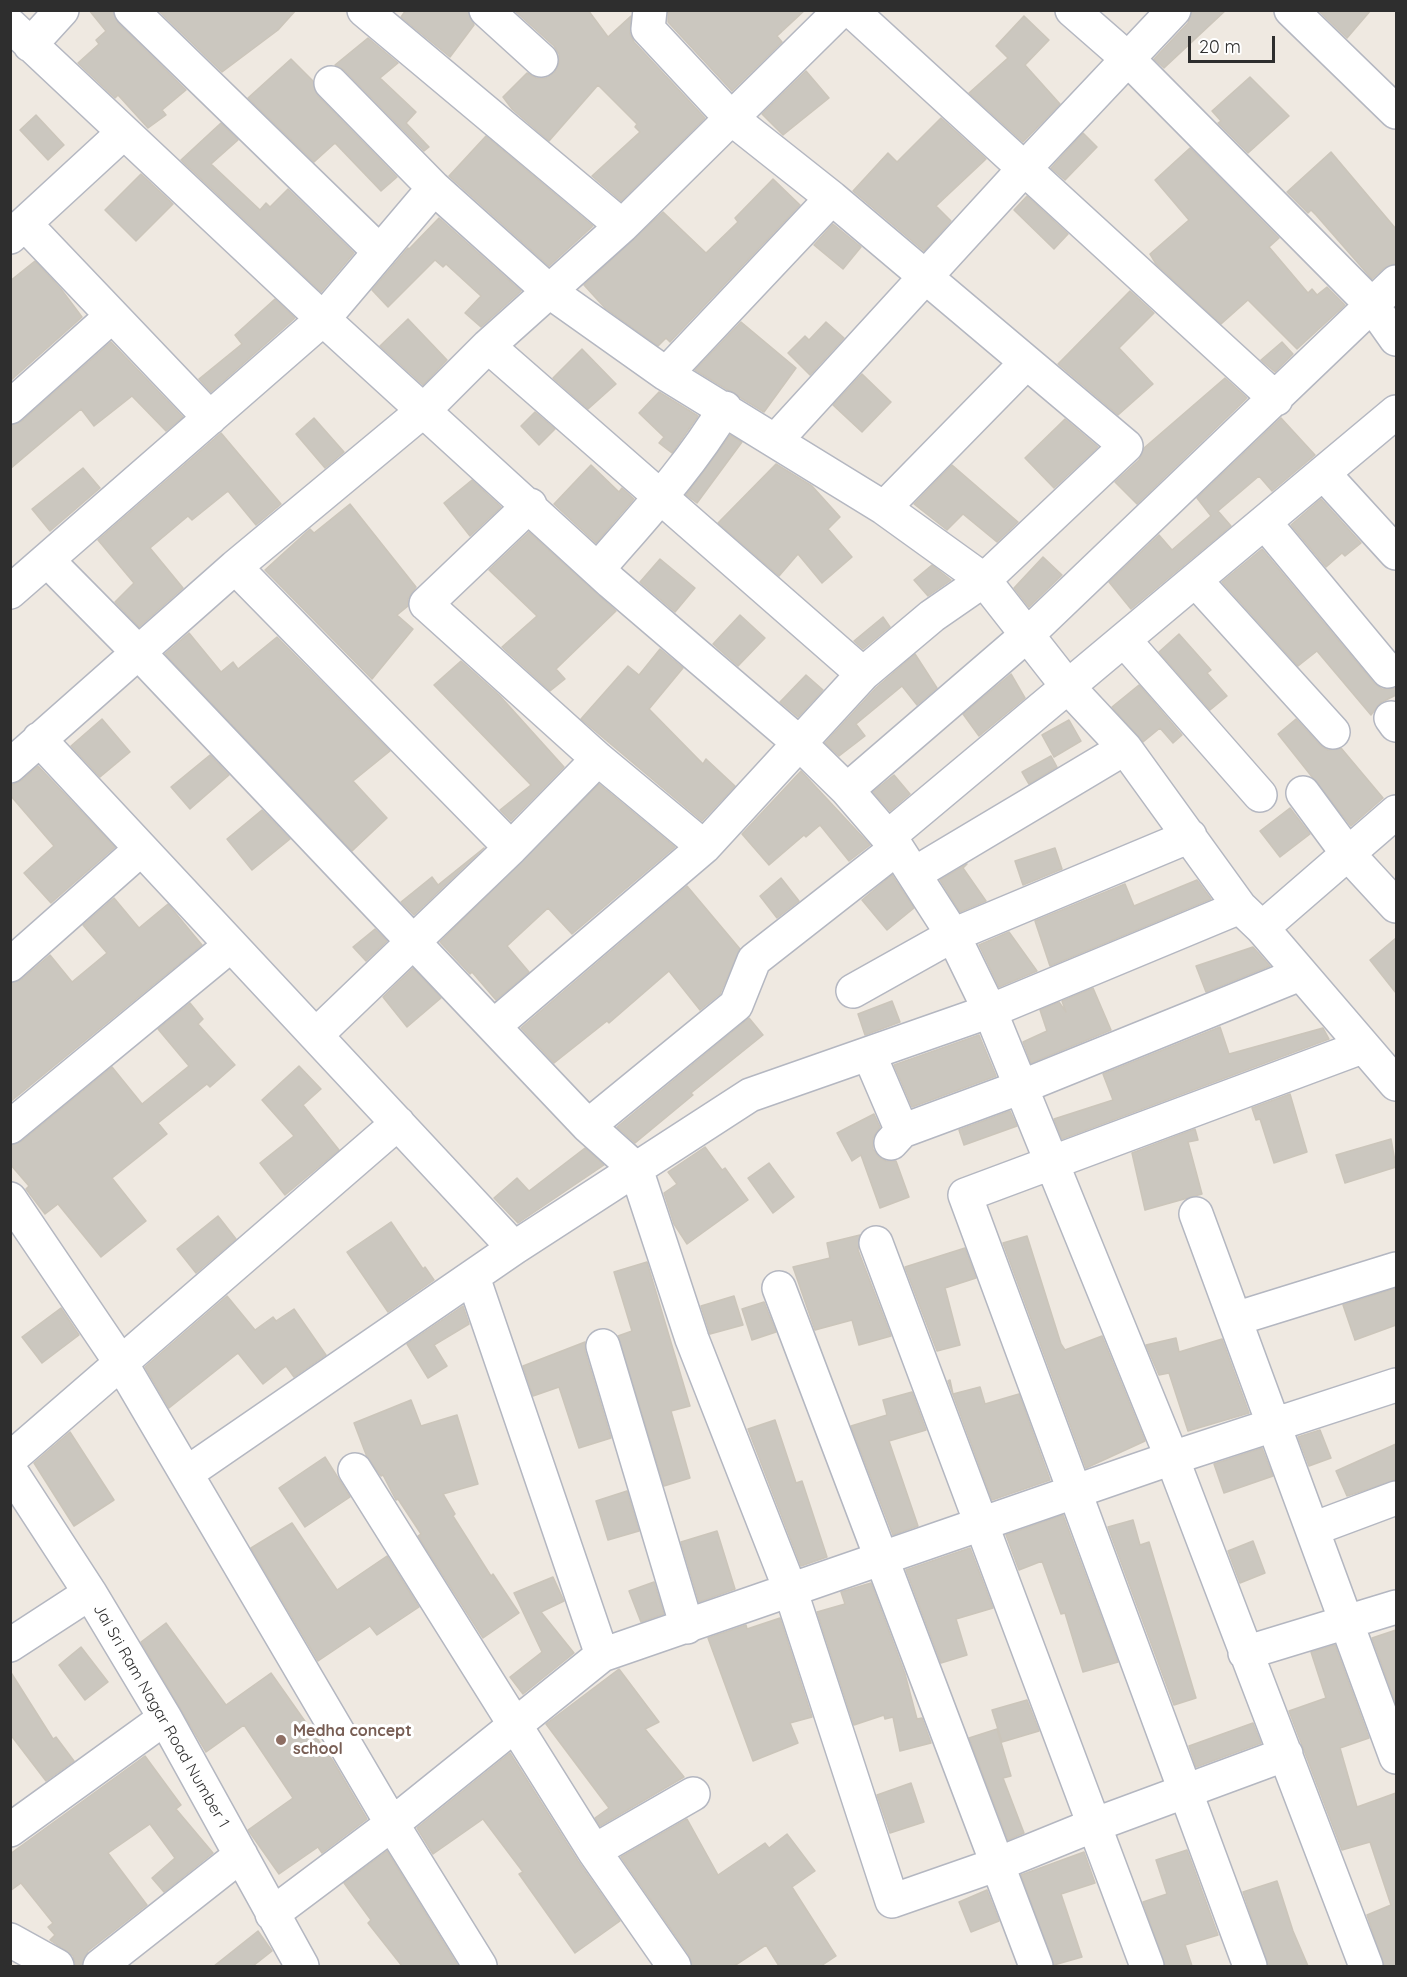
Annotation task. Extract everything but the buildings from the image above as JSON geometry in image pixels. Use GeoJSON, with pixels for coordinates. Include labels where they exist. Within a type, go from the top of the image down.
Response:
{"type":"FeatureCollection","features":[{"type":"Feature","properties":{"kind":"street"},"geometry":{"type":"LineString","coordinates":[[62,10],[20,35],[323,319],[598,569],[798,742],[847,790],[900,853],[953,935],[990,1011],[1172,1458],[1366,1966]]}},
{"type":"Feature","properties":{"kind":"street"},"geometry":{"type":"LineString","coordinates":[[131,10],[380,252]]}},
{"type":"Feature","properties":{"kind":"street"},"geometry":{"type":"LineString","coordinates":[[363,10],[622,226]]}},
{"type":"Feature","properties":{"kind":"street"},"geometry":{"type":"LineString","coordinates":[[486,10],[541,60]]}},
{"type":"Feature","properties":{"kind":"street"},"geometry":{"type":"LineString","coordinates":[[494,1026],[704,847],[798,742],[863,674],[932,616],[984,580],[1126,446],[832,198],[731,118],[648,29],[650,10]]}},
{"type":"Feature","properties":{"kind":"street"},"geometry":{"type":"LineString","coordinates":[[10,766],[235,567],[424,410],[488,346],[622,226],[841,10]]}},
{"type":"Feature","properties":{"kind":"street"},"geometry":{"type":"LineString","coordinates":[[851,10],[1276,399]]}},
{"type":"Feature","properties":{"kind":"street"},"geometry":{"type":"LineString","coordinates":[[1072,10],[1128,59],[1372,305],[1396,339]]}},
{"type":"Feature","properties":{"kind":"street"},"geometry":{"type":"LineString","coordinates":[[776,440],[1024,169],[1174,10]]}},
{"type":"Feature","properties":{"kind":"street"},"geometry":{"type":"LineString","coordinates":[[1291,10],[1396,112]]}},
{"type":"Feature","properties":{"kind":"street"},"geometry":{"type":"LineString","coordinates":[[331,83],[434,188],[549,291],[666,374],[725,408],[884,508],[984,580],[1068,687],[1125,748],[1251,918],[1396,1084]]}},
{"type":"Feature","properties":{"kind":"street"},"geometry":{"type":"LineString","coordinates":[[123,133],[18,231],[112,316],[210,418]]}},
{"type":"Feature","properties":{"kind":"street"},"geometry":{"type":"LineString","coordinates":[[10,592],[323,319],[434,188]]}},
{"type":"Feature","properties":{"kind":"street"},"geometry":{"type":"LineString","coordinates":[[666,374],[832,198]]}},
{"type":"Feature","properties":{"kind":"street"},"geometry":{"type":"LineString","coordinates":[[847,790],[1027,635],[1396,282]]}},
{"type":"Feature","properties":{"kind":"street"},"geometry":{"type":"LineString","coordinates":[[10,407],[112,316]]}},
{"type":"Feature","properties":{"kind":"street"},"geometry":{"type":"LineString","coordinates":[[488,346],[863,674]]}},
{"type":"Feature","properties":{"kind":"street"},"geometry":{"type":"LineString","coordinates":[[884,508],[1026,363]]}},
{"type":"Feature","properties":{"kind":"street"},"geometry":{"type":"LineString","coordinates":[[598,569],[660,497],[712,431],[725,408]]}},
{"type":"Feature","properties":{"kind":"street"},"geometry":{"type":"LineString","coordinates":[[588,1126],[736,1005],[754,960],[900,853],[1068,687],[1396,412]]}},
{"type":"Feature","properties":{"kind":"street"},"geometry":{"type":"LineString","coordinates":[[1323,473],[1396,554]]}},
{"type":"Feature","properties":{"kind":"street"},"geometry":{"type":"LineString","coordinates":[[530,505],[426,604],[598,759],[704,847]]}},
{"type":"Feature","properties":{"kind":"street"},"geometry":{"type":"LineString","coordinates":[[1265,523],[1388,671]]}},
{"type":"Feature","properties":{"kind":"street"},"geometry":{"type":"LineString","coordinates":[[47,560],[138,652],[588,1126],[636,1169],[692,1339],[790,1589],[892,1901],[998,1864],[1094,1825],[1286,1754]]}},
{"type":"Feature","properties":{"kind":"street"},"geometry":{"type":"LineString","coordinates":[[235,567],[511,848]]}},
{"type":"Feature","properties":{"kind":"street"},"geometry":{"type":"LineString","coordinates":[[1195,580],[1333,732]]}},
{"type":"Feature","properties":{"kind":"street"},"geometry":{"type":"LineString","coordinates":[[1124,639],[1260,795]]}},
{"type":"Feature","properties":{"kind":"street"},"geometry":{"type":"LineString","coordinates":[[39,739],[514,1248]]}},
{"type":"Feature","properties":{"kind":"street"},"geometry":{"type":"LineString","coordinates":[[900,853],[1125,748]]}},
{"type":"Feature","properties":{"kind":"street"},"geometry":{"type":"LineString","coordinates":[[316,1035],[511,848],[598,759]]}},
{"type":"Feature","properties":{"kind":"street"},"geometry":{"type":"LineString","coordinates":[[1303,793],[1348,854],[1396,906]]}},
{"type":"Feature","properties":{"kind":"street"},"geometry":{"type":"LineString","coordinates":[[187,1473],[514,1248],[750,1095],[1251,918],[1348,854],[1396,812]]}},
{"type":"Feature","properties":{"kind":"street"},"geometry":{"type":"LineString","coordinates":[[853,991],[953,935],[1190,836]]}},
{"type":"Feature","properties":{"kind":"street"},"geometry":{"type":"LineString","coordinates":[[10,964],[141,849]]}},
{"type":"Feature","properties":{"kind":"street"},"geometry":{"type":"LineString","coordinates":[[10,1127],[231,945]]}},
{"type":"Feature","properties":{"kind":"street"},"geometry":{"type":"LineString","coordinates":[[869,1054],[897,1137],[1300,974]]}},
{"type":"Feature","properties":{"kind":"street"},"geometry":{"type":"LineString","coordinates":[[1250,1966],[965,1195],[1362,1047]]}},
{"type":"Feature","properties":{"kind":"street"},"geometry":{"type":"LineString","coordinates":[[10,1459],[398,1123]]}},
{"type":"Feature","properties":{"kind":"street"},"geometry":{"type":"LineString","coordinates":[[10,1199],[120,1363],[187,1473],[392,1824],[480,1966]]}},
{"type":"Feature","properties":{"kind":"street"},"geometry":{"type":"LineString","coordinates":[[1196,1214],[1347,1622],[1390,1719],[1396,1756]]}},
{"type":"Feature","properties":{"kind":"street"},"geometry":{"type":"LineString","coordinates":[[876,1242],[1147,1966]]}},
{"type":"Feature","properties":{"kind":"street"},"geometry":{"type":"LineString","coordinates":[[1235,1319],[1396,1269]]}},
{"type":"Feature","properties":{"kind":"street"},"geometry":{"type":"LineString","coordinates":[[473,1277],[602,1655]]}},
{"type":"Feature","properties":{"kind":"street"},"geometry":{"type":"LineString","coordinates":[[779,1288],[1036,1966]]}},
{"type":"Feature","properties":{"kind":"street"},"geometry":{"type":"LineString","coordinates":[[603,1346],[687,1627]]}},
{"type":"Feature","properties":{"kind":"street"},"geometry":{"type":"LineString","coordinates":[[272,1914],[392,1824],[602,1655],[1172,1458],[1396,1385]]}},
{"type":"Feature","properties":{"kind":"street","name":"Jai Sri Ram Nagar Road Number 1"},"geometry":{"type":"LineString","coordinates":[[10,1470],[90,1593],[165,1718],[302,1966]]}},
{"type":"Feature","properties":{"kind":"street"},"geometry":{"type":"LineString","coordinates":[[355,1470],[594,1851],[674,1966]]}},
{"type":"Feature","properties":{"kind":"street"},"geometry":{"type":"LineString","coordinates":[[1312,1529],[1396,1498]]}},
{"type":"Feature","properties":{"kind":"street"},"geometry":{"type":"LineString","coordinates":[[10,1645],[90,1593]]}},
{"type":"Feature","properties":{"kind":"street"},"geometry":{"type":"LineString","coordinates":[[1245,1653],[1396,1607]]}},
{"type":"Feature","properties":{"kind":"street"},"geometry":{"type":"LineString","coordinates":[[10,1830],[165,1718]]}},
{"type":"Feature","properties":{"kind":"street"},"geometry":{"type":"LineString","coordinates":[[594,1851],[693,1794]]}},
{"type":"Feature","properties":{"kind":"street"},"geometry":{"type":"LineString","coordinates":[[100,1966],[241,1855]]}},
{"type":"Feature","properties":{"kind":"street"},"geometry":{"type":"LineString","coordinates":[[10,1940],[57,1966]]}},
{"type":"Feature","properties":{"kind":"place","name":"Medha concept school"},"geometry":{"type":"Point","coordinates":[281,1740]}}]}
